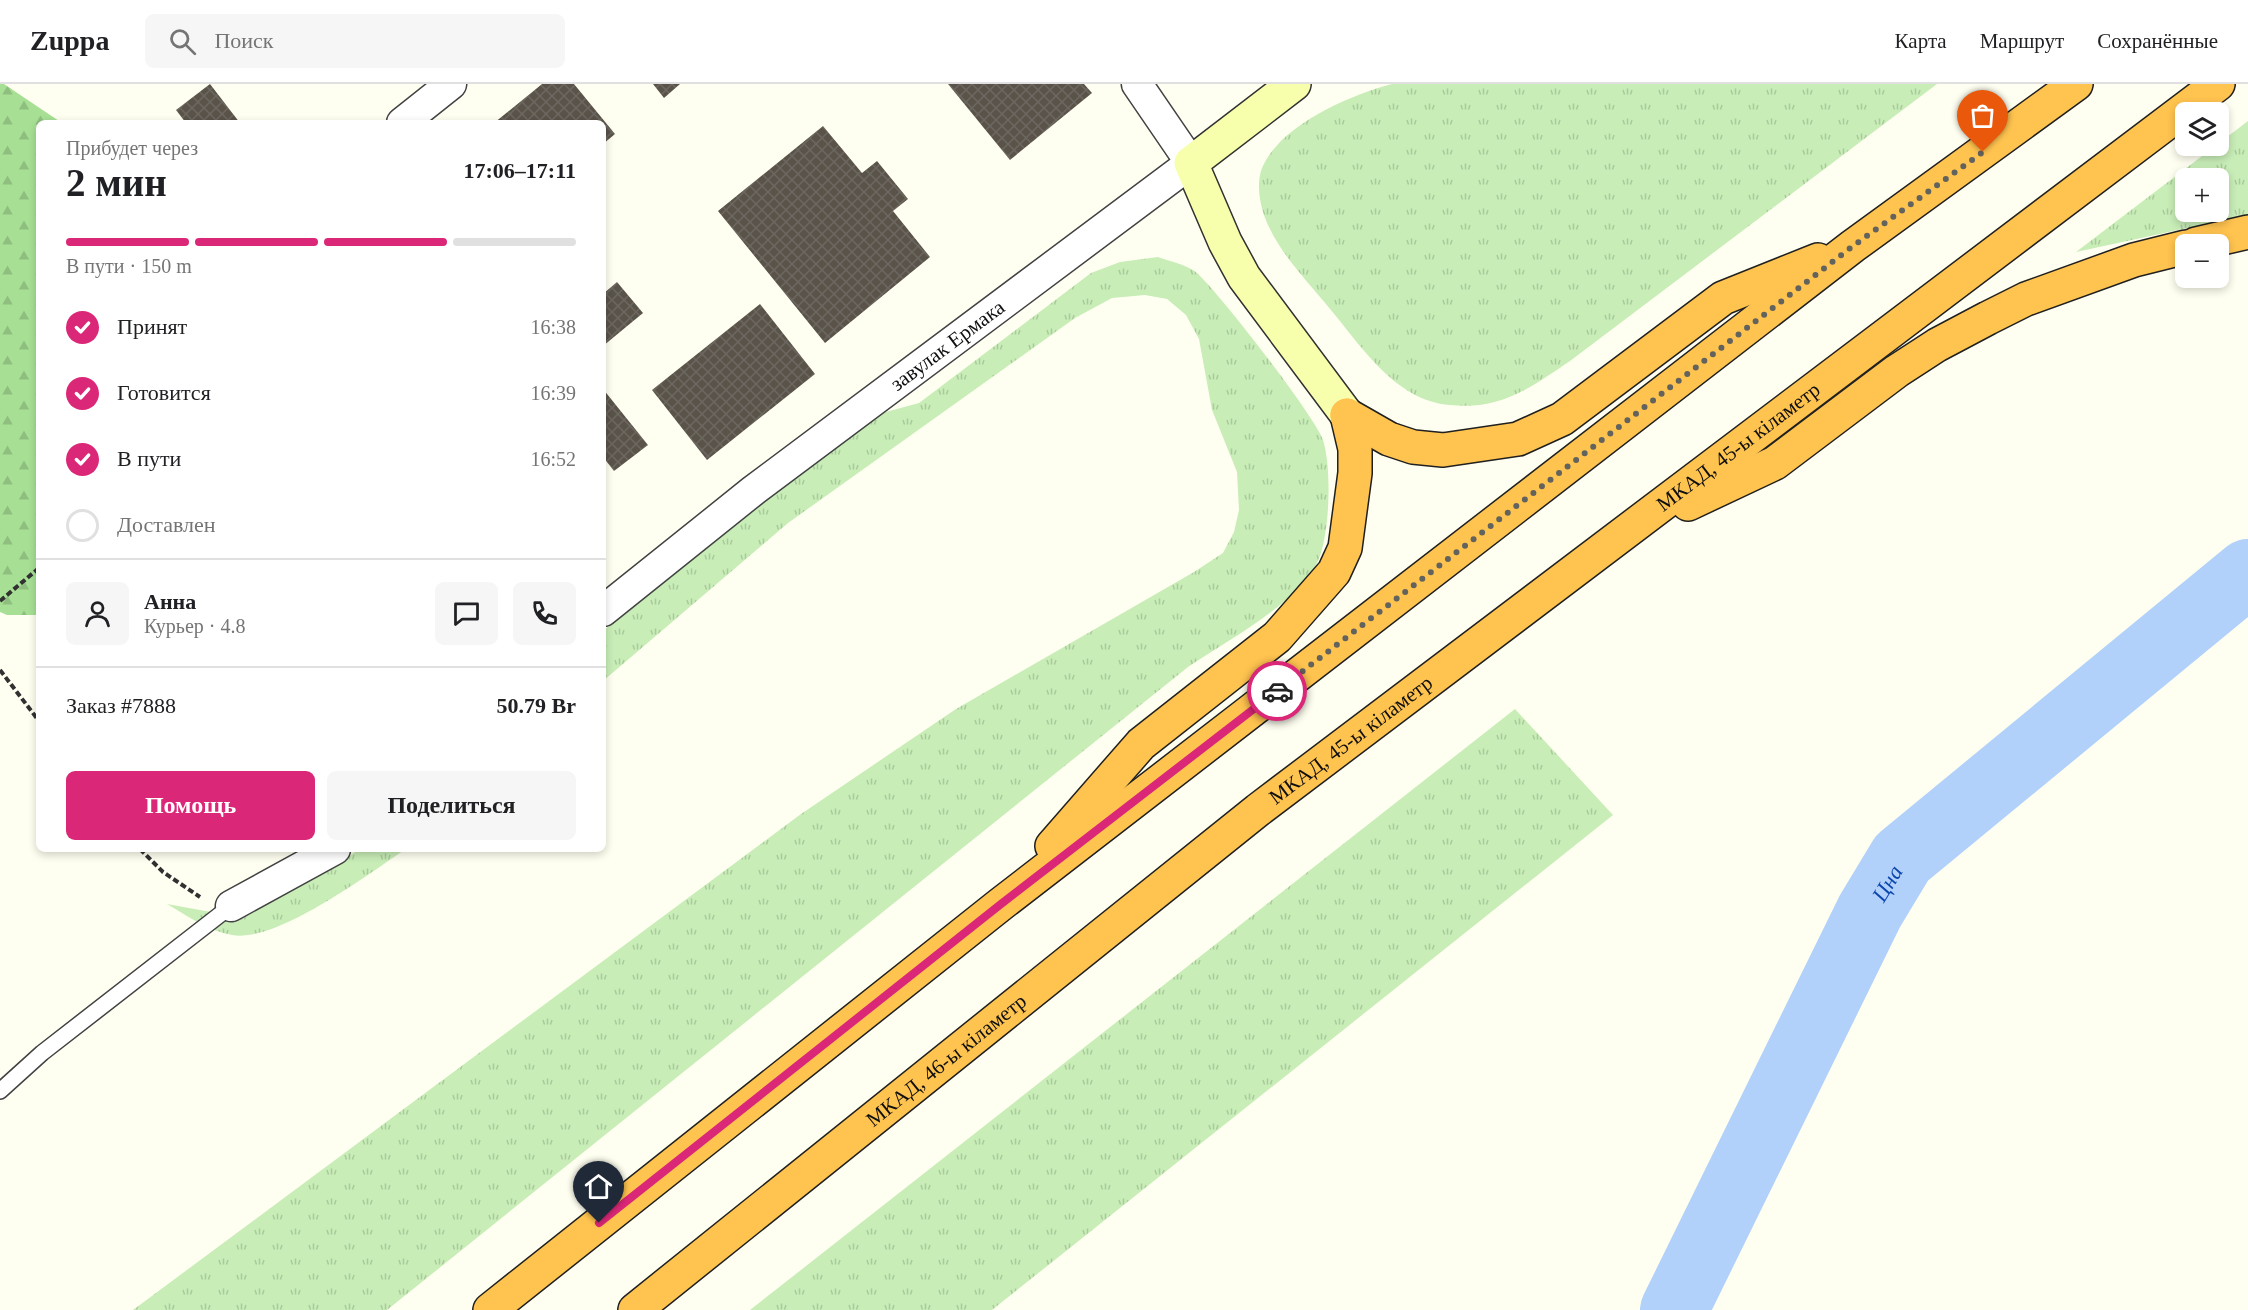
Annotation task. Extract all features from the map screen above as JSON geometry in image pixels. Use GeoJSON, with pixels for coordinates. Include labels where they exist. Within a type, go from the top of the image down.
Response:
{"type":"FeatureCollection","features":[{"type":"Feature","properties":{"kind":"highway"},"geometry":{"type":"LineString","coordinates":[[490,1310],[1001,904],[1853,246],[2076,84]]}},
{"type":"Feature","properties":{"kind":"highway","name":"МКАД, 45-ы кіламетр"},"geometry":{"type":"LineString","coordinates":[[1258,810],[1630,531],[2218,84]]}},
{"type":"Feature","properties":{"kind":"highway"},"geometry":{"type":"LineString","coordinates":[[2229,236],[2248,232]]}},
{"type":"Feature","properties":{"kind":"highway"},"geometry":{"type":"LineString","coordinates":[[1347,415],[1389,438],[1413,447],[1443,450],[1518,439],[1562,419],[1723,298],[1853,246]]}},
{"type":"Feature","properties":{"kind":"highway"},"geometry":{"type":"LineString","coordinates":[[1630,531],[1776,463],[1897,371],[1936,345],[1988,318],[2026,299],[2134,260],[2175,250]]}},
{"type":"Feature","properties":{"kind":"highway"},"geometry":{"type":"LineString","coordinates":[[1001,904],[1141,744],[1276,637],[1334,572],[1345,548],[1353,491],[1355,449],[1347,415]]}},
{"type":"Feature","properties":{"kind":"highway","name":"МКАД, 46-ы кіламетр"},"geometry":{"type":"LineString","coordinates":[[635,1310],[1258,810]]}},
{"type":"Feature","properties":{"kind":"street"},"geometry":{"type":"LineString","coordinates":[[406,120],[450,84]]}},
{"type":"Feature","properties":{"kind":"street"},"geometry":{"type":"LineString","coordinates":[[1137,84],[1191,163],[1225,242],[1245,278],[1347,415]]}},
{"type":"Feature","properties":{"kind":"street","name":"завулак Ермака"},"geometry":{"type":"LineString","coordinates":[[606,609],[754,490],[1294,84]]}},
{"type":"Feature","properties":{"kind":"street"},"geometry":{"type":"LineString","coordinates":[[231,906],[330,852]]}},
{"type":"Feature","properties":{"kind":"lane"},"geometry":{"type":"LineString","coordinates":[[0,1091],[42,1053],[231,906]]}},
{"type":"Feature","properties":{"kind":"path"},"geometry":{"type":"LineString","coordinates":[[0,601],[36,571]]}},
{"type":"Feature","properties":{"kind":"path"},"geometry":{"type":"LineString","coordinates":[[0,670],[36,717]]}},
{"type":"Feature","properties":{"kind":"path"},"geometry":{"type":"LineString","coordinates":[[143,852],[164,872],[196,896],[231,906]]}},
{"type":"Feature","properties":{"kind":"green space"},"geometry":{"type":"Polygon","coordinates":[[[0,84],[4,84],[58,120],[36,120],[36,615],[7,615],[0,612],[0,84]]]}},
{"type":"Feature","properties":{"kind":"green space"},"geometry":{"type":"Polygon","coordinates":[[[1392,84],[1937,84],[1570,361],[1514,395],[1485,404],[1468,406],[1431,401],[1413,394],[1382,370],[1290,260],[1270,229],[1262,207],[1259,183],[1262,168],[1271,152],[1284,138],[1300,125],[1337,104],[1392,84]]]}},
{"type":"Feature","properties":{"kind":"green space"},"geometry":{"type":"Polygon","coordinates":[[[2248,121],[2248,215],[2229,219],[2229,168],[2186,168],[2202,156],[2229,156],[2229,135],[2248,121]]]}},
{"type":"Feature","properties":{"kind":"green space"},"geometry":{"type":"Polygon","coordinates":[[[2175,177],[2175,222],[2215,222],[2076,252],[2175,177]]]}},
{"type":"Feature","properties":{"kind":"green space"},"geometry":{"type":"Polygon","coordinates":[[[1158,257],[1193,270],[1220,298],[1284,380],[1323,440],[1329,483],[1325,535],[1318,561],[1309,577],[1295,592],[1260,620],[1188,667],[387,1310],[133,1310],[801,814],[956,709],[1223,553],[1234,532],[1239,510],[1237,472],[1212,410],[1199,339],[1186,315],[1167,299],[1145,295],[1112,298],[1075,318],[788,523],[606,678],[606,629],[743,516],[882,413],[919,403],[1091,273],[1120,262],[1158,257]]]}},
{"type":"Feature","properties":{"kind":"green space"},"geometry":{"type":"Polygon","coordinates":[[[1515,709],[1613,815],[992,1310],[750,1310],[1515,709]]]}},
{"type":"Feature","properties":{"kind":"green space"},"geometry":{"type":"Polygon","coordinates":[[[355,852],[402,852],[297,918],[251,935],[223,933],[207,927],[167,904],[222,914],[330,868],[355,852]]]}},
{"type":"Feature","properties":{"kind":"building"},"geometry":{"type":"Polygon","coordinates":[[[210,84],[238,120],[184,120],[176,110],[210,84]]]}},
{"type":"Feature","properties":{"kind":"building"},"geometry":{"type":"Polygon","coordinates":[[[542,84],[574,84],[604,120],[498,120],[542,84]]]}},
{"type":"Feature","properties":{"kind":"building"},"geometry":{"type":"Polygon","coordinates":[[[653,84],[680,84],[664,98],[653,84]]]}},
{"type":"Feature","properties":{"kind":"building"},"geometry":{"type":"Polygon","coordinates":[[[948,84],[1084,84],[1092,93],[1010,160],[948,84]]]}},
{"type":"Feature","properties":{"kind":"building"},"geometry":{"type":"Polygon","coordinates":[[[606,123],[615,134],[606,142],[606,123]]]}},
{"type":"Feature","properties":{"kind":"building"},"geometry":{"type":"Polygon","coordinates":[[[823,126],[862,173],[877,161],[908,199],[893,211],[930,257],[825,343],[718,211],[823,126]]]}},
{"type":"Feature","properties":{"kind":"building"},"geometry":{"type":"Polygon","coordinates":[[[617,282],[643,313],[606,344],[606,291],[617,282]]]}},
{"type":"Feature","properties":{"kind":"building"},"geometry":{"type":"Polygon","coordinates":[[[760,304],[815,374],[707,460],[652,390],[760,304]]]}},
{"type":"Feature","properties":{"kind":"building"},"geometry":{"type":"Polygon","coordinates":[[[606,393],[648,445],[614,471],[606,461],[606,393]]]}},
{"type":"Feature","properties":{"kind":"waterway","name":"Цна"},"geometry":{"type":"LineString","coordinates":[[1674,1310],[1870,911],[1902,858],[2248,573]]}},
{"type":"Feature","properties":{"kind":"way so far"},"geometry":{"type":"LineString","coordinates":[[1277,691],[1853,246],[1983,152]]}},
{"type":"Feature","properties":{"kind":"route"},"geometry":{"type":"LineString","coordinates":[[599,1223],[1001,904],[1277,691]]}}]}
